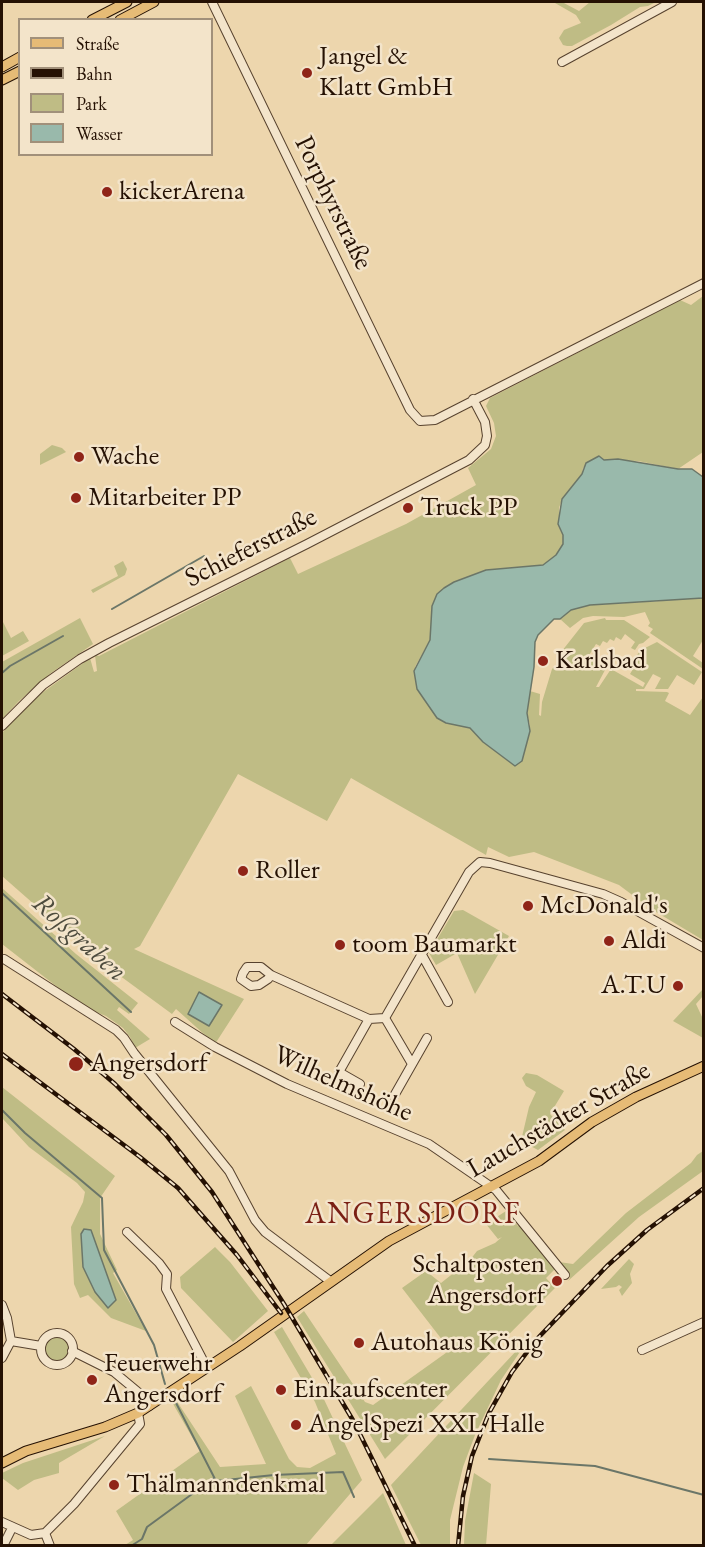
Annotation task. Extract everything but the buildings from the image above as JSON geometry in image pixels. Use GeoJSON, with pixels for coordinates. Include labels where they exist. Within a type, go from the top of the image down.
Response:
{"type":"FeatureCollection","features":[{"type":"Feature","properties":{"kind":"main road"},"geometry":{"type":"LineString","coordinates":[[96,18],[126,2]]}},
{"type":"Feature","properties":{"kind":"main road"},"geometry":{"type":"LineString","coordinates":[[124,18],[154,2]]}},
{"type":"Feature","properties":{"kind":"main road"},"geometry":{"type":"LineString","coordinates":[[2,67],[18,58]]}},
{"type":"Feature","properties":{"kind":"main road"},"geometry":{"type":"LineString","coordinates":[[2,80],[18,72]]}},
{"type":"Feature","properties":{"kind":"main road","name":"Lauchstädter Straße"},"geometry":{"type":"LineString","coordinates":[[2,1463],[26,1451],[105,1427],[138,1413],[404,1233],[539,1161],[592,1122],[636,1097],[704,1066]]}},
{"type":"Feature","properties":{"kind":"street","name":"Porphyrstraße"},"geometry":{"type":"LineString","coordinates":[[212,2],[410,410],[420,421],[435,420],[473,399]]}},
{"type":"Feature","properties":{"kind":"street"},"geometry":{"type":"LineString","coordinates":[[562,62],[672,2]]}},
{"type":"Feature","properties":{"kind":"street"},"geometry":{"type":"LineString","coordinates":[[473,399],[704,283]]}},
{"type":"Feature","properties":{"kind":"street","name":"Schieferstraße"},"geometry":{"type":"LineString","coordinates":[[2,726],[43,686],[80,659],[469,460],[485,445],[487,436],[485,422],[473,399]]}},
{"type":"Feature","properties":{"kind":"street"},"geometry":{"type":"LineString","coordinates":[[385,1018],[469,872],[480,862],[603,894],[704,948]]}},
{"type":"Feature","properties":{"kind":"street"},"geometry":{"type":"LineString","coordinates":[[422,955],[448,1002]]}},
{"type":"Feature","properties":{"kind":"street"},"geometry":{"type":"LineString","coordinates":[[4,959],[116,1030],[229,1171],[255,1220],[265,1232],[330,1281]]}},
{"type":"Feature","properties":{"kind":"street"},"geometry":{"type":"LineString","coordinates":[[271,975],[369,1019],[385,1018]]}},
{"type":"Feature","properties":{"kind":"street"},"geometry":{"type":"LineString","coordinates":[[385,1018],[412,1064]]}},
{"type":"Feature","properties":{"kind":"street"},"geometry":{"type":"LineString","coordinates":[[360,1084],[339,1072],[369,1019]]}},
{"type":"Feature","properties":{"kind":"street","name":"Wilhelmshöhe"},"geometry":{"type":"LineString","coordinates":[[175,1022],[215,1047],[287,1084],[429,1144],[496,1190],[565,1275]]}},
{"type":"Feature","properties":{"kind":"street"},"geometry":{"type":"LineString","coordinates":[[394,1096],[427,1038]]}},
{"type":"Feature","properties":{"kind":"street"},"geometry":{"type":"LineString","coordinates":[[127,1232],[167,1274],[166,1289],[207,1368]]}},
{"type":"Feature","properties":{"kind":"street"},"geometry":{"type":"LineString","coordinates":[[2,1305],[11,1341],[2,1358]]}},
{"type":"Feature","properties":{"kind":"street"},"geometry":{"type":"LineString","coordinates":[[642,1350],[704,1322]]}},
{"type":"Feature","properties":{"kind":"street"},"geometry":{"type":"LineString","coordinates":[[60,1334],[71,1342],[72,1351],[67,1361],[56,1365],[44,1359],[41,1346],[50,1335],[60,1334]]}},
{"type":"Feature","properties":{"kind":"street"},"geometry":{"type":"LineString","coordinates":[[11,1341],[41,1346]]}},
{"type":"Feature","properties":{"kind":"street"},"geometry":{"type":"LineString","coordinates":[[72,1351],[114,1372],[138,1392],[149,1406]]}},
{"type":"Feature","properties":{"kind":"street"},"geometry":{"type":"LineString","coordinates":[[2,1522],[31,1535],[45,1533],[74,1504],[140,1424],[138,1413]]}},
{"type":"Feature","properties":{"kind":"street"},"geometry":{"type":"LineString","coordinates":[[3,1545],[12,1528]]}},
{"type":"Feature","properties":{"kind":"street"},"geometry":{"type":"LineString","coordinates":[[45,1533],[50,1545]]}},
{"type":"Feature","properties":{"kind":"green space"},"geometry":{"type":"Polygon","coordinates":[[[562,2],[579,11],[590,2],[656,2],[640,7],[572,46],[567,46],[563,45],[559,38],[564,30],[581,23],[576,15],[555,3],[562,2]]]}},
{"type":"Feature","properties":{"kind":"green space"},"geometry":{"type":"Polygon","coordinates":[[[703,296],[703,452],[678,469],[638,461],[604,460],[600,457],[583,468],[582,474],[562,499],[559,508],[563,544],[556,555],[543,565],[486,570],[444,588],[431,623],[430,640],[415,667],[422,697],[446,723],[470,728],[483,742],[515,766],[530,725],[527,713],[530,691],[540,694],[539,715],[541,716],[542,702],[558,656],[584,623],[605,618],[606,620],[624,620],[650,637],[639,644],[635,650],[631,648],[635,642],[625,634],[621,640],[616,637],[614,641],[610,639],[607,643],[603,641],[600,646],[596,644],[588,657],[605,670],[596,687],[599,687],[611,669],[643,687],[645,683],[630,674],[636,664],[632,661],[641,650],[657,642],[702,672],[694,685],[677,675],[668,689],[655,689],[661,678],[653,674],[644,689],[636,689],[636,691],[667,692],[669,693],[665,701],[690,715],[703,697],[703,940],[651,909],[619,885],[534,852],[509,857],[488,847],[486,855],[351,778],[327,821],[238,774],[140,946],[134,949],[244,999],[215,1044],[176,1009],[172,1014],[93,956],[2,876],[2,733],[35,698],[90,658],[94,672],[97,671],[95,655],[99,656],[290,558],[298,574],[406,524],[476,485],[468,468],[491,449],[496,436],[494,423],[486,406],[490,398],[680,300],[691,305],[703,296]]]}},
{"type":"Feature","properties":{"kind":"green space"},"geometry":{"type":"Polygon","coordinates":[[[52,445],[66,452],[40,465],[40,454],[52,445]]]}},
{"type":"Feature","properties":{"kind":"green space"},"geometry":{"type":"Polygon","coordinates":[[[123,561],[127,569],[125,575],[93,593],[91,590],[118,576],[114,566],[123,561]]]}},
{"type":"Feature","properties":{"kind":"green space"},"geometry":{"type":"Polygon","coordinates":[[[703,598],[703,640],[693,656],[703,663],[703,669],[650,633],[653,629],[648,626],[650,623],[645,612],[624,617],[583,618],[570,628],[560,619],[571,610],[590,605],[703,598]]]}},
{"type":"Feature","properties":{"kind":"green space"},"geometry":{"type":"Polygon","coordinates":[[[80,618],[93,644],[51,673],[2,719],[2,662],[80,618]]]}},
{"type":"Feature","properties":{"kind":"green space"},"geometry":{"type":"Polygon","coordinates":[[[2,620],[11,638],[23,631],[29,641],[2,656],[2,620]]]}},
{"type":"Feature","properties":{"kind":"green space"},"geometry":{"type":"Polygon","coordinates":[[[2,888],[76,954],[138,1003],[129,1014],[119,1007],[117,1010],[150,1039],[135,1048],[123,1028],[106,1016],[83,1007],[2,944],[2,888]]]}},
{"type":"Feature","properties":{"kind":"green space"},"geometry":{"type":"Polygon","coordinates":[[[463,910],[509,936],[475,994],[457,953],[436,965],[429,953],[454,911],[463,910]]]}},
{"type":"Feature","properties":{"kind":"green space"},"geometry":{"type":"Polygon","coordinates":[[[703,989],[703,996],[696,1004],[703,1019],[703,1038],[673,1021],[703,989]]]}},
{"type":"Feature","properties":{"kind":"green space"},"geometry":{"type":"Polygon","coordinates":[[[526,1073],[537,1075],[564,1091],[550,1114],[565,1130],[538,1150],[521,1141],[529,1107],[536,1092],[526,1086],[522,1078],[526,1073]]]}},
{"type":"Feature","properties":{"kind":"green space"},"geometry":{"type":"Polygon","coordinates":[[[2,1087],[115,1176],[100,1198],[100,1234],[117,1270],[113,1273],[146,1331],[111,1318],[88,1295],[80,1298],[74,1284],[71,1227],[83,1202],[85,1192],[77,1183],[29,1147],[2,1118],[2,1087]],[[91,1230],[81,1234],[83,1267],[95,1292],[116,1300],[91,1230]]]}},
{"type":"Feature","properties":{"kind":"green space"},"geometry":{"type":"Polygon","coordinates":[[[703,1151],[703,1171],[639,1217],[568,1281],[570,1278],[559,1262],[573,1264],[626,1213],[691,1163],[703,1151]]]}},
{"type":"Feature","properties":{"kind":"green space"},"geometry":{"type":"Polygon","coordinates":[[[506,1211],[518,1226],[521,1224],[556,1268],[546,1278],[555,1288],[385,1459],[297,1317],[304,1311],[365,1402],[373,1405],[450,1350],[402,1288],[426,1271],[441,1283],[470,1260],[477,1251],[495,1243],[502,1237],[498,1239],[486,1224],[506,1211]]]}},
{"type":"Feature","properties":{"kind":"green space"},"geometry":{"type":"Polygon","coordinates":[[[215,1247],[230,1262],[268,1311],[233,1342],[181,1288],[180,1277],[215,1247]]]}},
{"type":"Feature","properties":{"kind":"green space"},"geometry":{"type":"Polygon","coordinates":[[[629,1259],[634,1264],[630,1274],[632,1283],[622,1296],[619,1290],[622,1287],[619,1285],[601,1289],[629,1259]]]}},
{"type":"Feature","properties":{"kind":"green space"},"geometry":{"type":"Polygon","coordinates":[[[282,1327],[321,1393],[362,1480],[306,1545],[125,1545],[133,1540],[116,1511],[200,1451],[172,1402],[176,1400],[220,1467],[266,1464],[235,1396],[251,1386],[289,1459],[297,1467],[310,1468],[336,1454],[315,1402],[274,1332],[282,1327]]]}},
{"type":"Feature","properties":{"kind":"green space"},"geometry":{"type":"Polygon","coordinates":[[[532,1334],[501,1380],[475,1435],[463,1467],[450,1520],[450,1545],[421,1545],[391,1485],[532,1334]]]}},
{"type":"Feature","properties":{"kind":"green space"},"geometry":{"type":"Polygon","coordinates":[[[57,1336],[66,1340],[70,1349],[66,1358],[57,1362],[48,1358],[44,1349],[48,1340],[57,1336]]]}},
{"type":"Feature","properties":{"kind":"green space"},"geometry":{"type":"Polygon","coordinates":[[[105,1436],[59,1463],[59,1473],[34,1480],[18,1490],[2,1478],[2,1473],[23,1463],[105,1436]]]}},
{"type":"Feature","properties":{"kind":"green space"},"geometry":{"type":"Polygon","coordinates":[[[474,1473],[491,1484],[486,1545],[464,1545],[465,1521],[474,1473]]]}},
{"type":"Feature","properties":{"kind":"green space"},"geometry":{"type":"Polygon","coordinates":[[[383,1493],[406,1545],[331,1545],[383,1493]]]}},
{"type":"Feature","properties":{"kind":"water"},"geometry":{"type":"Polygon","coordinates":[[[599,456],[604,460],[618,459],[678,469],[692,469],[703,477],[703,598],[590,605],[571,610],[560,619],[554,619],[538,635],[535,642],[534,667],[527,713],[530,731],[522,761],[515,766],[483,742],[470,728],[446,723],[437,718],[417,689],[414,671],[430,640],[432,606],[437,594],[454,582],[486,570],[543,565],[556,555],[563,544],[563,535],[558,524],[562,499],[582,474],[586,463],[599,456]]]}},
{"type":"Feature","properties":{"kind":"water"},"geometry":{"type":"Polygon","coordinates":[[[199,992],[222,1005],[209,1026],[188,1014],[199,992]]]}},
{"type":"Feature","properties":{"kind":"water"},"geometry":{"type":"Polygon","coordinates":[[[84,1229],[91,1230],[116,1300],[108,1308],[95,1292],[83,1267],[81,1234],[84,1229]]]}},
{"type":"Feature","properties":{"kind":"waterway"},"geometry":{"type":"LineString","coordinates":[[112,609],[204,556]]}},
{"type":"Feature","properties":{"kind":"waterway"},"geometry":{"type":"LineString","coordinates":[[2,673],[10,666],[63,636]]}},
{"type":"Feature","properties":{"kind":"waterway","name":"Roßgraben"},"geometry":{"type":"LineString","coordinates":[[2,893],[131,1012]]}},
{"type":"Feature","properties":{"kind":"waterway","name":"Roßgraben"},"geometry":{"type":"LineString","coordinates":[[2,1110],[25,1133],[102,1198],[104,1250],[154,1345],[165,1384]]}},
{"type":"Feature","properties":{"kind":"waterway"},"geometry":{"type":"LineString","coordinates":[[173,1397],[216,1481],[274,1475],[343,1472],[354,1497]]}},
{"type":"Feature","properties":{"kind":"waterway"},"geometry":{"type":"LineString","coordinates":[[489,1459],[595,1466],[704,1495]]}},
{"type":"Feature","properties":{"kind":"waterway"},"geometry":{"type":"LineString","coordinates":[[131,1546],[142,1539],[147,1527],[214,1478]]}},
{"type":"Feature","properties":{"kind":"railway"},"geometry":{"type":"LineString","coordinates":[[2,994],[74,1049],[115,1084],[166,1135],[212,1192],[284,1304],[354,1422],[415,1546]]}},
{"type":"Feature","properties":{"kind":"railway"},"geometry":{"type":"LineString","coordinates":[[2,1054],[178,1188],[237,1255],[281,1313]]}},
{"type":"Feature","properties":{"kind":"railway"},"geometry":{"type":"LineString","coordinates":[[458,1546],[463,1496],[472,1456],[489,1413],[512,1372],[537,1339],[607,1266],[647,1230],[704,1188]]}},
{"type":"Feature","properties":{"kind":"place","name":"Jangel & Klatt GmbH"},"geometry":{"type":"Point","coordinates":[307,73]}},
{"type":"Feature","properties":{"kind":"place","name":"kickerArena"},"geometry":{"type":"Point","coordinates":[107,192]}},
{"type":"Feature","properties":{"kind":"place","name":"Wache"},"geometry":{"type":"Point","coordinates":[79,457]}},
{"type":"Feature","properties":{"kind":"place","name":"Mitarbeiter PP"},"geometry":{"type":"Point","coordinates":[76,498]}},
{"type":"Feature","properties":{"kind":"place","name":"Truck PP"},"geometry":{"type":"Point","coordinates":[408,508]}},
{"type":"Feature","properties":{"kind":"place","name":"Karlsbad"},"geometry":{"type":"Point","coordinates":[543,661]}},
{"type":"Feature","properties":{"kind":"place","name":"Roller"},"geometry":{"type":"Point","coordinates":[243,871]}},
{"type":"Feature","properties":{"kind":"place","name":"McDonald's"},"geometry":{"type":"Point","coordinates":[528,906]}},
{"type":"Feature","properties":{"kind":"place","name":"Aldi"},"geometry":{"type":"Point","coordinates":[609,941]}},
{"type":"Feature","properties":{"kind":"place","name":"toom Baumarkt"},"geometry":{"type":"Point","coordinates":[340,945]}},
{"type":"Feature","properties":{"kind":"place","name":"A.T.U"},"geometry":{"type":"Point","coordinates":[678,986]}},
{"type":"Feature","properties":{"kind":"place","name":"Angersdorf"},"geometry":{"type":"Point","coordinates":[76,1064]}},
{"type":"Feature","properties":{"kind":"place","name":"Schaltposten Angersdorf"},"geometry":{"type":"Point","coordinates":[557,1281]}},
{"type":"Feature","properties":{"kind":"place","name":"Autohaus König"},"geometry":{"type":"Point","coordinates":[359,1343]}},
{"type":"Feature","properties":{"kind":"place","name":"Feuerwehr Angersdorf"},"geometry":{"type":"Point","coordinates":[92,1380]}},
{"type":"Feature","properties":{"kind":"place","name":"Einkaufscenter"},"geometry":{"type":"Point","coordinates":[281,1390]}},
{"type":"Feature","properties":{"kind":"place","name":"AngelSpezi XXL Halle"},"geometry":{"type":"Point","coordinates":[296,1425]}},
{"type":"Feature","properties":{"kind":"place","name":"Thälmanndenkmal"},"geometry":{"type":"Point","coordinates":[114,1485]}},
{"type":"Feature","properties":{"kind":"district","name":"ANGERSDORF"},"geometry":{"type":"Point","coordinates":[413,1215]}}]}
